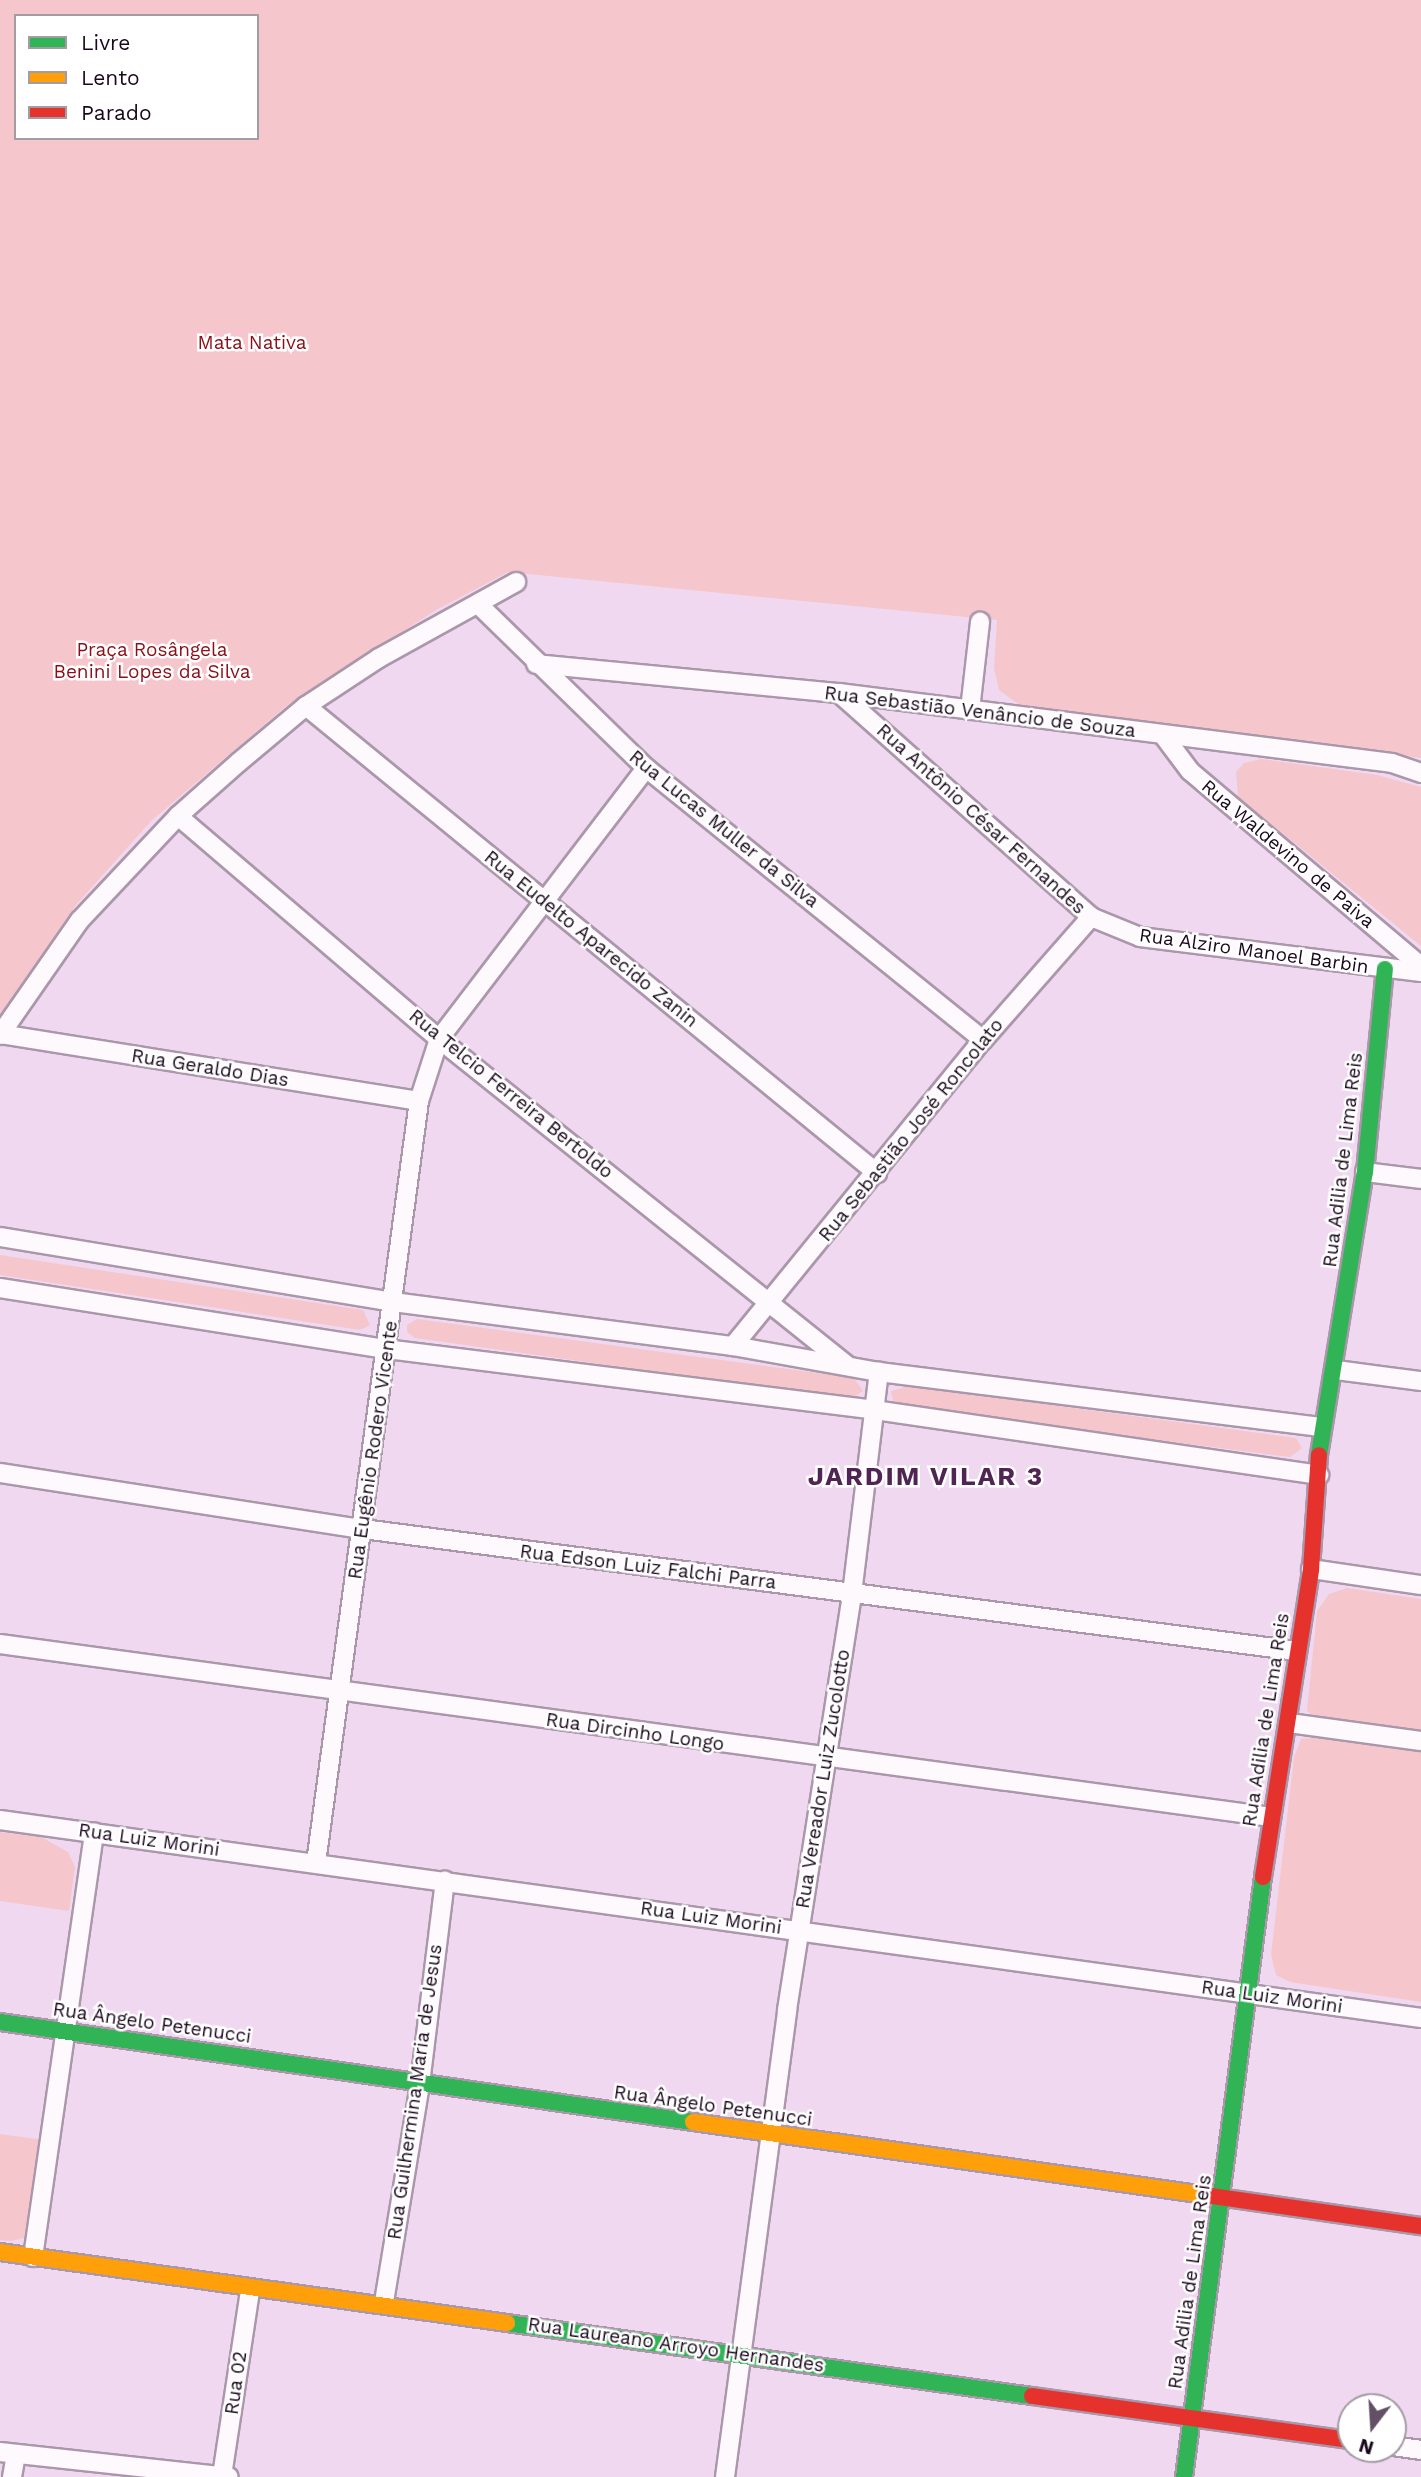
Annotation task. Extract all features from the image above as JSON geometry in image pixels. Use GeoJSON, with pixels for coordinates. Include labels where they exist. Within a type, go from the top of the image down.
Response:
{"type":"FeatureCollection","features":[{"type":"Feature","properties":{"kind":"street"},"geometry":{"type":"LineString","coordinates":[[0,1035],[80,920],[178,816],[306,706],[379,658],[516,582]]}},
{"type":"Feature","properties":{"kind":"street","name":"Rua Lucas Muller da Silva"},"geometry":{"type":"LineString","coordinates":[[478,604],[536,664],[646,768],[983,1040]]}},
{"type":"Feature","properties":{"kind":"street"},"geometry":{"type":"LineString","coordinates":[[971,710],[980,622]]}},
{"type":"Feature","properties":{"kind":"street","name":"Rua Sebastião Venâncio de Souza"},"geometry":{"type":"LineString","coordinates":[[536,664],[839,693],[1392,763],[1421,773]]}},
{"type":"Feature","properties":{"kind":"street","name":"Rua Antônio César Fernandes"},"geometry":{"type":"LineString","coordinates":[[839,693],[1091,917]]}},
{"type":"Feature","properties":{"kind":"street","name":"Rua Eudelto Aparecido Zanin"},"geometry":{"type":"LineString","coordinates":[[306,706],[877,1173]]}},
{"type":"Feature","properties":{"kind":"street","name":"Rua Waldevino de Paiva"},"geometry":{"type":"LineString","coordinates":[[1163,735],[1189,771],[1421,966]]}},
{"type":"Feature","properties":{"kind":"street","name":"Rua Eugênio Rodero Vicente"},"geometry":{"type":"LineString","coordinates":[[316,1863],[419,1101],[439,1039],[646,768]]}},
{"type":"Feature","properties":{"kind":"street","name":"Rua Telcio Ferreira Bertoldo"},"geometry":{"type":"LineString","coordinates":[[178,816],[439,1039],[771,1300],[848,1366]]}},
{"type":"Feature","properties":{"kind":"street","name":"Rua Alziro Manoel Barbin"},"geometry":{"type":"LineString","coordinates":[[1091,917],[1140,937],[1421,972]]}},
{"type":"Feature","properties":{"kind":"street","name":"Rua Sebastião José Roncolato"},"geometry":{"type":"LineString","coordinates":[[733,1346],[983,1040],[1091,917]]}},
{"type":"Feature","properties":{"kind":"street","name":"Rua Adilia de Lima Reis"},"geometry":{"type":"LineString","coordinates":[[1184,2477],[1223,2199],[1271,1817],[1289,1723],[1297,1651],[1311,1569],[1321,1427],[1336,1370],[1365,1172],[1385,969]]}},
{"type":"Feature","properties":{"kind":"street","name":"Rua Geraldo Dias"},"geometry":{"type":"LineString","coordinates":[[0,1035],[419,1101]]}},
{"type":"Feature","properties":{"kind":"street"},"geometry":{"type":"LineString","coordinates":[[1365,1172],[1421,1179]]}},
{"type":"Feature","properties":{"kind":"street"},"geometry":{"type":"LineString","coordinates":[[0,1237],[393,1302],[733,1346],[879,1372],[1321,1427]]}},
{"type":"Feature","properties":{"kind":"street"},"geometry":{"type":"LineString","coordinates":[[0,1288],[386,1349],[874,1410],[1319,1475]]}},
{"type":"Feature","properties":{"kind":"street"},"geometry":{"type":"LineString","coordinates":[[1336,1370],[1421,1381]]}},
{"type":"Feature","properties":{"kind":"street","name":"Rua Vereador Luiz Zucolotto"},"geometry":{"type":"LineString","coordinates":[[725,2477],[744,2356],[799,1931],[852,1594],[879,1372]]}},
{"type":"Feature","properties":{"kind":"street","name":"Rua Edson Luiz Falchi Parra"},"geometry":{"type":"LineString","coordinates":[[0,1473],[363,1530],[1297,1651]]}},
{"type":"Feature","properties":{"kind":"street"},"geometry":{"type":"LineString","coordinates":[[1311,1569],[1421,1585]]}},
{"type":"Feature","properties":{"kind":"street","name":"Rua Dircinho Longo"},"geometry":{"type":"LineString","coordinates":[[0,1644],[827,1759],[1271,1817]]}},
{"type":"Feature","properties":{"kind":"street"},"geometry":{"type":"LineString","coordinates":[[1289,1723],[1421,1741]]}},
{"type":"Feature","properties":{"kind":"street","name":"Rua Luiz Morini"},"geometry":{"type":"LineString","coordinates":[[0,1820],[1421,2018]]}},
{"type":"Feature","properties":{"kind":"street"},"geometry":{"type":"LineString","coordinates":[[33,2257],[68,2032],[94,1832]]}},
{"type":"Feature","properties":{"kind":"street","name":"Rua Guilhermina Maria de Jesus"},"geometry":{"type":"LineString","coordinates":[[384,2302],[420,2084],[445,1881]]}},
{"type":"Feature","properties":{"kind":"street","name":"Rua Ângelo Petenucci"},"geometry":{"type":"LineString","coordinates":[[0,2022],[771,2136],[1421,2226]]}},
{"type":"Feature","properties":{"kind":"street","name":"Rua Laureano Arroyo Hernandes"},"geometry":{"type":"LineString","coordinates":[[0,2252],[250,2290],[384,2302],[744,2356],[1337,2438]]}},
{"type":"Feature","properties":{"kind":"street","name":"Rua 02"},"geometry":{"type":"LineString","coordinates":[[225,2476],[250,2290]]}},
{"type":"Feature","properties":{"kind":"street"},"geometry":{"type":"LineString","coordinates":[[12,2477],[8,2453],[225,2476]]}},
{"type":"Feature","properties":{"kind":"green space"},"geometry":{"type":"Polygon","coordinates":[[[0,0],[1421,0],[1421,758],[1018,704],[999,690],[994,668],[997,620],[508,572],[436,610],[285,707],[151,821],[75,906],[0,1015],[0,0]]]}},
{"type":"Feature","properties":{"kind":"green space"},"geometry":{"type":"Polygon","coordinates":[[[1261,759],[1377,775],[1421,787],[1421,946],[1238,797],[1236,772],[1244,763],[1261,759]]]}},
{"type":"Feature","properties":{"kind":"green space"},"geometry":{"type":"Polygon","coordinates":[[[0,1255],[363,1310],[370,1325],[360,1330],[0,1275],[0,1255]]]}},
{"type":"Feature","properties":{"kind":"green space"},"geometry":{"type":"Polygon","coordinates":[[[417,1319],[854,1378],[863,1391],[850,1399],[415,1338],[407,1332],[407,1325],[417,1319]]]}},
{"type":"Feature","properties":{"kind":"green space"},"geometry":{"type":"Polygon","coordinates":[[[910,1386],[1296,1438],[1302,1448],[1290,1457],[904,1407],[893,1400],[891,1391],[910,1386]]]}},
{"type":"Feature","properties":{"kind":"green space"},"geometry":{"type":"Polygon","coordinates":[[[1347,1588],[1421,1599],[1421,1734],[1321,1721],[1307,1711],[1317,1611],[1329,1594],[1347,1588]]]}},
{"type":"Feature","properties":{"kind":"green space"},"geometry":{"type":"Polygon","coordinates":[[[1319,1737],[1421,1752],[1421,2002],[1290,1982],[1276,1975],[1271,1955],[1294,1757],[1301,1739],[1319,1737]]]}},
{"type":"Feature","properties":{"kind":"green space"},"geometry":{"type":"Polygon","coordinates":[[[0,1832],[41,1837],[68,1852],[75,1867],[69,1911],[0,1901],[0,1832]]]}},
{"type":"Feature","properties":{"kind":"green space"},"geometry":{"type":"Polygon","coordinates":[[[0,2134],[44,2140],[31,2228],[24,2238],[11,2241],[0,2240],[0,2134]]]}},
{"type":"Feature","properties":{"kind":"traffic: fast"},"geometry":{"type":"LineString","coordinates":[[1319,1455],[1365,1172],[1385,969]]}},
{"type":"Feature","properties":{"kind":"traffic: fast"},"geometry":{"type":"LineString","coordinates":[[1184,2477],[1263,1877]]}},
{"type":"Feature","properties":{"kind":"traffic: fast"},"geometry":{"type":"LineString","coordinates":[[0,2022],[693,2122]]}},
{"type":"Feature","properties":{"kind":"traffic: fast"},"geometry":{"type":"LineString","coordinates":[[507,2323],[1032,2396]]}},
{"type":"Feature","properties":{"kind":"traffic: slow"},"geometry":{"type":"LineString","coordinates":[[693,2122],[1205,2195]]}},
{"type":"Feature","properties":{"kind":"traffic: slow"},"geometry":{"type":"LineString","coordinates":[[0,2252],[507,2323]]}},
{"type":"Feature","properties":{"kind":"traffic: jam"},"geometry":{"type":"LineString","coordinates":[[1263,1877],[1311,1569],[1319,1455]]}},
{"type":"Feature","properties":{"kind":"traffic: jam"},"geometry":{"type":"LineString","coordinates":[[1205,2195],[1421,2226]]}},
{"type":"Feature","properties":{"kind":"traffic: jam"},"geometry":{"type":"LineString","coordinates":[[1032,2396],[1337,2438]]}},
{"type":"Feature","properties":{"kind":"district","name":"JARDIM VILAR 3"},"geometry":{"type":"Point","coordinates":[926,1477]}},
{"type":"Feature","properties":{"kind":"park label","name":"Mata Nativa"},"geometry":{"type":"Point","coordinates":[252,343]}},
{"type":"Feature","properties":{"kind":"park label","name":"Praça Rosângela Benini Lopes da Silva"},"geometry":{"type":"Point","coordinates":[152,661]}}]}
